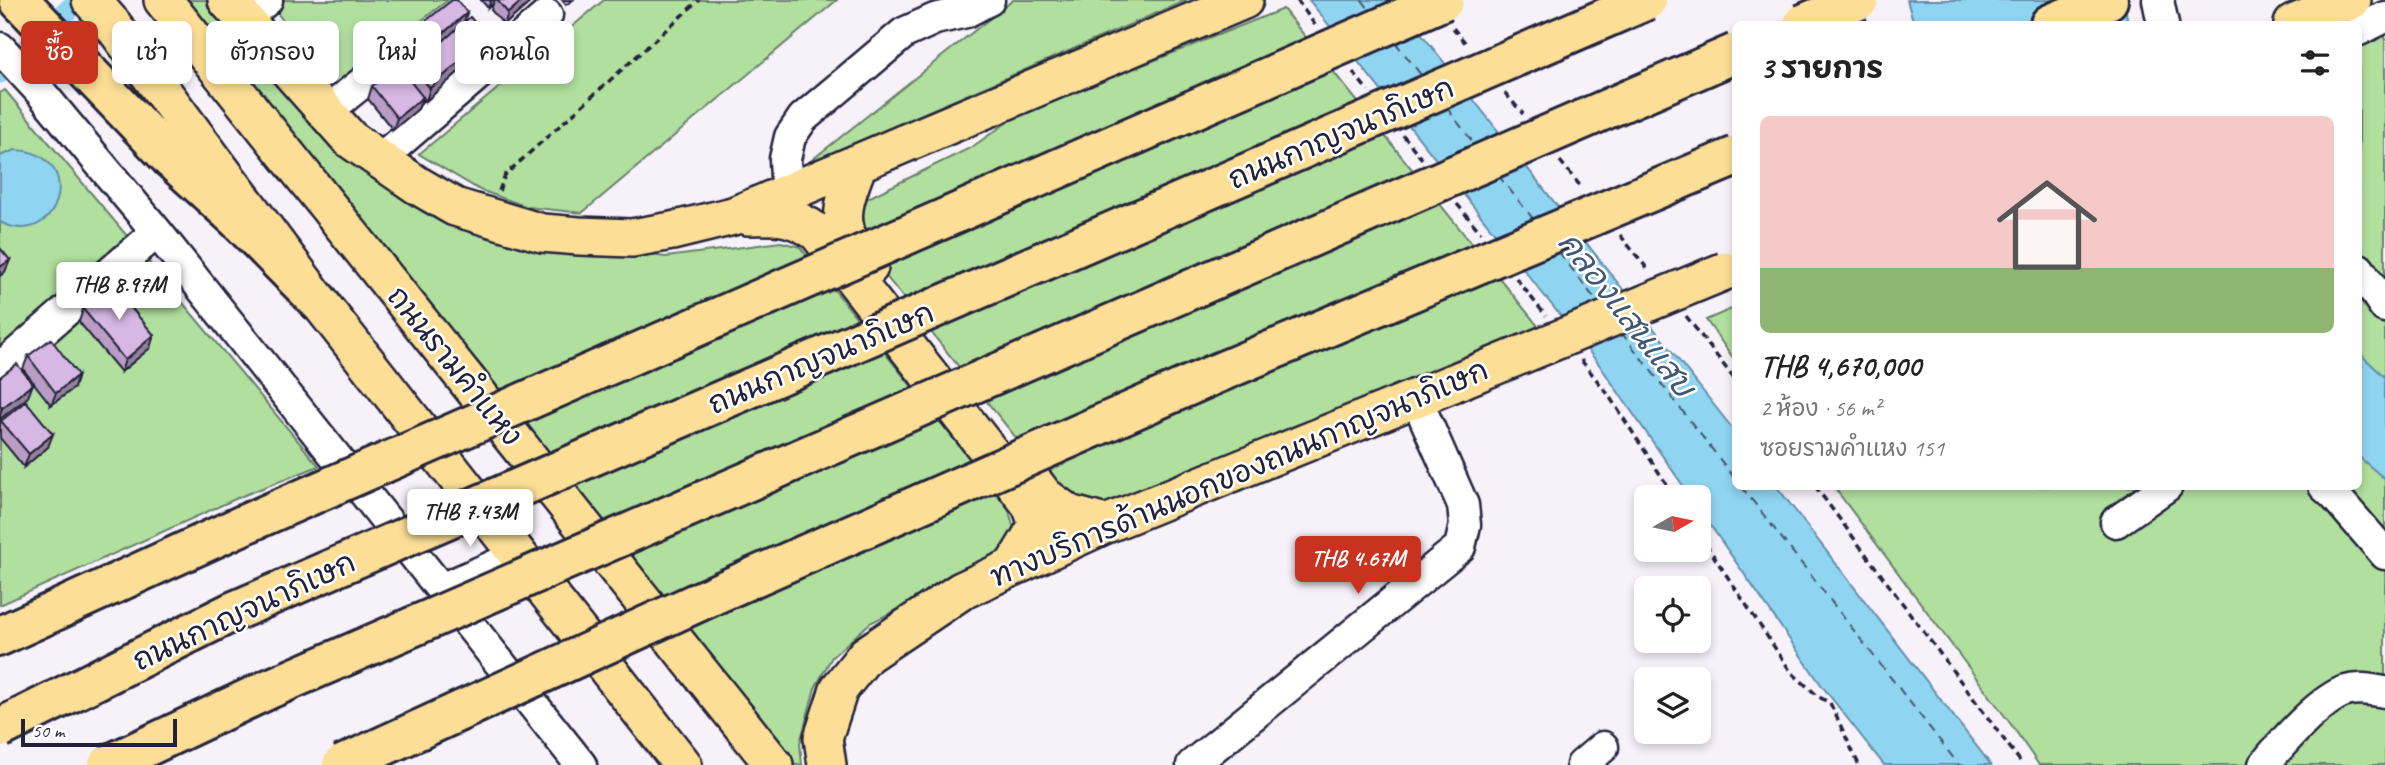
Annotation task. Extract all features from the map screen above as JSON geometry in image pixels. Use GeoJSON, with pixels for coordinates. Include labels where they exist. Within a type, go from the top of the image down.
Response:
{"type":"FeatureCollection","features":[{"type":"Feature","properties":{"kind":"highway"},"geometry":{"type":"LineString","coordinates":[[19,0],[172,160],[237,219],[320,303]]}},
{"type":"Feature","properties":{"kind":"highway"},"geometry":{"type":"LineString","coordinates":[[0,636],[245,524],[1444,0]]}},
{"type":"Feature","properties":{"kind":"highway","name":"ถนนกาญจนาภิเษก"},"geometry":{"type":"LineString","coordinates":[[0,728],[232,612],[1647,0]]}},
{"type":"Feature","properties":{"kind":"highway"},"geometry":{"type":"LineString","coordinates":[[1810,21],[1859,0]]}},
{"type":"Feature","properties":{"kind":"highway"},"geometry":{"type":"LineString","coordinates":[[2057,21],[2108,0]]}},
{"type":"Feature","properties":{"kind":"highway"},"geometry":{"type":"LineString","coordinates":[[108,765],[282,683],[1732,55]]}},
{"type":"Feature","properties":{"kind":"highway"},"geometry":{"type":"LineString","coordinates":[[342,765],[720,592],[1200,381],[1732,158]]}},
{"type":"Feature","properties":{"kind":"main road","name":"ถนนรามคำแหง"},"geometry":{"type":"LineString","coordinates":[[163,0],[774,765]]}},
{"type":"Feature","properties":{"kind":"main road"},"geometry":{"type":"LineString","coordinates":[[240,4],[325,113],[349,139],[455,207],[542,233],[632,238],[733,216],[787,195],[1244,0]]}},
{"type":"Feature","properties":{"kind":"main road"},"geometry":{"type":"LineString","coordinates":[[2300,21],[2352,0]]}},
{"type":"Feature","properties":{"kind":"main road"},"geometry":{"type":"LineString","coordinates":[[102,12],[320,303],[683,765]]}},
{"type":"Feature","properties":{"kind":"main road"},"geometry":{"type":"LineString","coordinates":[[858,164],[845,199],[843,220],[849,240],[1044,496],[1069,514],[1106,524]]}},
{"type":"Feature","properties":{"kind":"main road"},"geometry":{"type":"LineString","coordinates":[[733,216],[779,215],[804,222],[818,233],[1031,505],[1038,524],[1014,565]]}},
{"type":"Feature","properties":{"kind":"main road","name":"ทางบริการด้านนอกของถนนกาญจนาภิเษก"},"geometry":{"type":"LineString","coordinates":[[827,765],[822,738],[839,689],[866,655],[961,591],[1106,524],[1731,269]]}},
{"type":"Feature","properties":{"kind":"street"},"geometry":{"type":"LineString","coordinates":[[787,195],[785,159],[790,137],[803,118],[904,33],[935,19],[966,12],[989,0]]}},
{"type":"Feature","properties":{"kind":"street"},"geometry":{"type":"LineString","coordinates":[[1853,0],[1863,21]]}},
{"type":"Feature","properties":{"kind":"street"},"geometry":{"type":"LineString","coordinates":[[2158,0],[2162,21]]}},
{"type":"Feature","properties":{"kind":"street"},"geometry":{"type":"LineString","coordinates":[[379,160],[548,15]]}},
{"type":"Feature","properties":{"kind":"street"},"geometry":{"type":"LineString","coordinates":[[2362,28],[2385,17]]}},
{"type":"Feature","properties":{"kind":"street"},"geometry":{"type":"LineString","coordinates":[[0,48],[38,89],[157,232],[581,765]]}},
{"type":"Feature","properties":{"kind":"street"},"geometry":{"type":"LineString","coordinates":[[325,113],[362,84]]}},
{"type":"Feature","properties":{"kind":"street"},"geometry":{"type":"LineString","coordinates":[[0,368],[157,232]]}},
{"type":"Feature","properties":{"kind":"street"},"geometry":{"type":"LineString","coordinates":[[2362,273],[2385,307]]}},
{"type":"Feature","properties":{"kind":"street"},"geometry":{"type":"LineString","coordinates":[[1192,765],[1460,547],[1465,525],[1463,505],[1416,398]]}},
{"type":"Feature","properties":{"kind":"street"},"geometry":{"type":"LineString","coordinates":[[2116,522],[2161,490]]}},
{"type":"Feature","properties":{"kind":"street"},"geometry":{"type":"LineString","coordinates":[[2328,490],[2385,554]]}},
{"type":"Feature","properties":{"kind":"street"},"geometry":{"type":"LineString","coordinates":[[441,589],[519,555]]}},
{"type":"Feature","properties":{"kind":"street"},"geometry":{"type":"LineString","coordinates":[[2264,765],[2282,742],[2304,721],[2343,691],[2365,689],[2385,692]]}},
{"type":"Feature","properties":{"kind":"path"},"geometry":{"type":"LineString","coordinates":[[488,218],[505,175],[699,0]]}},
{"type":"Feature","properties":{"kind":"path"},"geometry":{"type":"LineString","coordinates":[[1818,490],[2023,765]]}},
{"type":"Feature","properties":{"kind":"path"},"geometry":{"type":"LineString","coordinates":[[1712,554],[1791,672],[1819,697],[1830,703],[1858,765]]}},
{"type":"Feature","properties":{"kind":"green space"},"geometry":{"type":"Polygon","coordinates":[[[178,0],[207,0],[225,21],[206,21],[206,36],[178,0]]]}},
{"type":"Feature","properties":{"kind":"green space"},"geometry":{"type":"Polygon","coordinates":[[[278,0],[448,0],[421,21],[353,21],[353,74],[335,88],[332,84],[339,84],[339,21],[283,21],[271,5],[278,0]]]}},
{"type":"Feature","properties":{"kind":"green space"},"geometry":{"type":"Polygon","coordinates":[[[604,0],[837,0],[582,213],[528,207],[480,190],[419,154],[503,84],[574,84],[574,25],[604,0]]]}},
{"type":"Feature","properties":{"kind":"green space"},"geometry":{"type":"Polygon","coordinates":[[[1013,0],[1187,0],[808,163],[1013,0]]]}},
{"type":"Feature","properties":{"kind":"green space"},"geometry":{"type":"Polygon","coordinates":[[[1283,9],[1546,336],[1103,514],[1067,501],[856,239],[864,200],[972,147],[1018,115],[1283,9]]]}},
{"type":"Feature","properties":{"kind":"green space"},"geometry":{"type":"Polygon","coordinates":[[[2385,26],[2385,765],[2039,765],[1836,490],[2362,490],[2362,36],[2385,26]]]}},
{"type":"Feature","properties":{"kind":"green space"},"geometry":{"type":"Polygon","coordinates":[[[244,84],[280,84],[309,118],[540,242],[666,257],[781,242],[800,247],[1008,507],[1015,533],[997,561],[870,623],[832,657],[815,688],[800,743],[802,765],[788,765],[482,367],[302,158],[244,84]]]}},
{"type":"Feature","properties":{"kind":"green space"},"geometry":{"type":"Polygon","coordinates":[[[5,90],[319,466],[242,496],[0,605],[0,93],[5,90]]]}},
{"type":"Feature","properties":{"kind":"green space"},"geometry":{"type":"Polygon","coordinates":[[[1732,309],[1732,356],[1706,320],[1732,309]]]}},
{"type":"Feature","properties":{"kind":"water","name":"คลองแสนแสบ"},"geometry":{"type":"Polygon","coordinates":[[[1309,0],[1395,0],[1732,428],[1732,490],[1779,490],[1991,765],[1884,765],[1822,686],[1712,528],[1712,485],[1683,485],[1598,363],[1309,0]]]}},
{"type":"Feature","properties":{"kind":"water"},"geometry":{"type":"Polygon","coordinates":[[[1907,0],[2124,0],[2128,21],[1913,21],[1907,0]]]}},
{"type":"Feature","properties":{"kind":"water"},"geometry":{"type":"Polygon","coordinates":[[[15,150],[38,155],[52,166],[58,182],[57,198],[50,213],[38,224],[21,228],[0,222],[0,156],[15,150]]]}},
{"type":"Feature","properties":{"kind":"water"},"geometry":{"type":"Polygon","coordinates":[[[2362,356],[2385,377],[2385,479],[2362,460],[2362,356]]]}},
{"type":"Feature","properties":{"kind":"building"},"geometry":{"type":"Polygon","coordinates":[[[452,0],[457,0],[467,13],[441,35],[441,21],[426,21],[452,0]]]}},
{"type":"Feature","properties":{"kind":"building"},"geometry":{"type":"Polygon","coordinates":[[[497,0],[523,0],[508,13],[497,0]]]}},
{"type":"Feature","properties":{"kind":"building"},"geometry":{"type":"Polygon","coordinates":[[[455,30],[455,66],[441,78],[441,43],[455,30]]]}},
{"type":"Feature","properties":{"kind":"building"},"geometry":{"type":"Polygon","coordinates":[[[413,84],[423,97],[397,118],[372,86],[413,84]]]}},
{"type":"Feature","properties":{"kind":"building"},"geometry":{"type":"Polygon","coordinates":[[[0,248],[10,260],[0,267],[0,248]]]}},
{"type":"Feature","properties":{"kind":"building"},"geometry":{"type":"Polygon","coordinates":[[[112,285],[154,335],[125,360],[83,309],[112,285]]]}},
{"type":"Feature","properties":{"kind":"building"},"geometry":{"type":"Polygon","coordinates":[[[51,339],[78,375],[56,393],[28,356],[51,339]]]}},
{"type":"Feature","properties":{"kind":"building"},"geometry":{"type":"Polygon","coordinates":[[[17,364],[33,384],[2,408],[0,377],[17,364]]]}},
{"type":"Feature","properties":{"kind":"building"},"geometry":{"type":"Polygon","coordinates":[[[26,401],[53,434],[29,454],[1,421],[26,401]]]}},
{"type":"Feature","properties":{"kind":"waterway"},"geometry":{"type":"LineString","coordinates":[[0,73],[79,0]]}},
{"type":"Feature","properties":{"kind":"ferry route"},"geometry":{"type":"LineString","coordinates":[[1362,0],[1372,13]]}},
{"type":"Feature","properties":{"kind":"ferry route"},"geometry":{"type":"LineString","coordinates":[[1395,42],[1422,76]]}},
{"type":"Feature","properties":{"kind":"ferry route"},"geometry":{"type":"LineString","coordinates":[[1447,108],[1475,145]]}},
{"type":"Feature","properties":{"kind":"ferry route"},"geometry":{"type":"LineString","coordinates":[[1498,175],[1534,220]]}},
{"type":"Feature","properties":{"kind":"ferry route"},"geometry":{"type":"LineString","coordinates":[[1559,252],[1598,303]]}},
{"type":"Feature","properties":{"kind":"ferry route"},"geometry":{"type":"LineString","coordinates":[[1621,332],[1732,475]]}},
{"type":"Feature","properties":{"kind":"ferry route"},"geometry":{"type":"LineString","coordinates":[[1744,490],[1959,765]]}}]}
